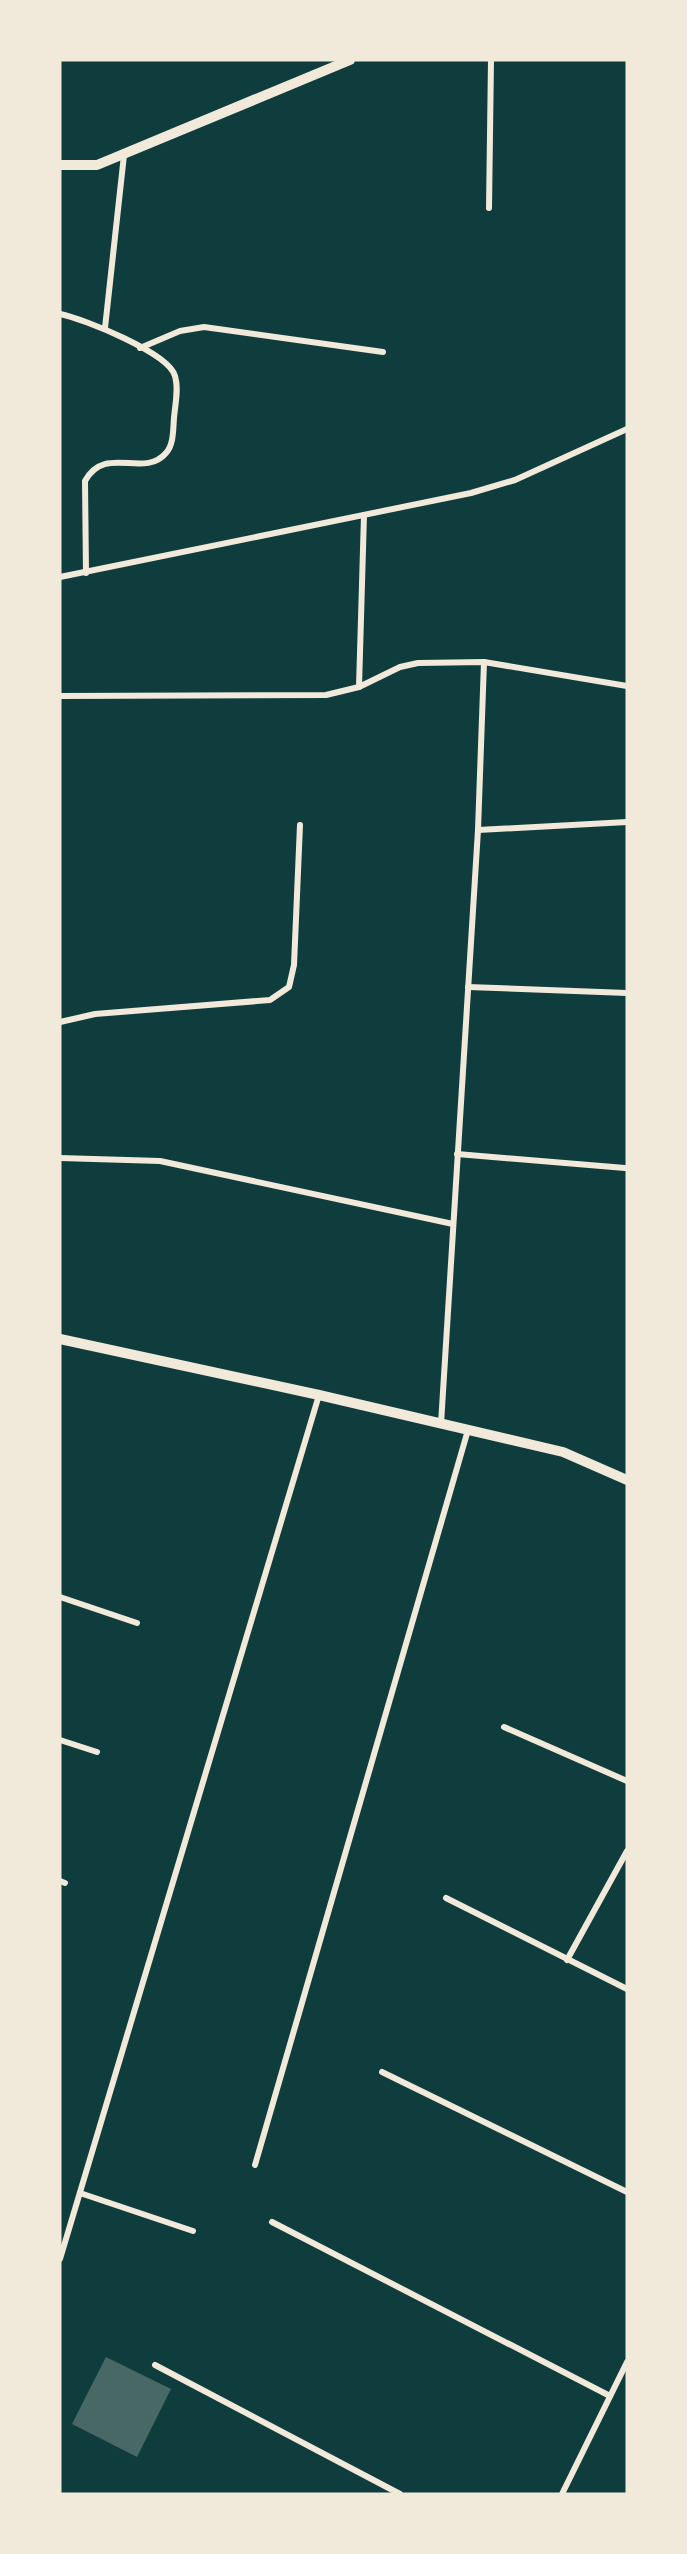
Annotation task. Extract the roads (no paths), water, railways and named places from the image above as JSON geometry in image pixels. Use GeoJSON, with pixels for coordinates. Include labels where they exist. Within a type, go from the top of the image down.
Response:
{"type":"FeatureCollection","features":[{"type":"Feature","properties":{"kind":"street"},"geometry":{"type":"LineString","coordinates":[[60,165],[97,165],[350,60]]}},
{"type":"Feature","properties":{"kind":"street"},"geometry":{"type":"LineString","coordinates":[[489,208],[491,60]]}},
{"type":"Feature","properties":{"kind":"street"},"geometry":{"type":"LineString","coordinates":[[105,328],[124,155]]}},
{"type":"Feature","properties":{"kind":"street"},"geometry":{"type":"LineString","coordinates":[[60,314],[105,328],[166,363],[175,374],[177,389],[171,444],[166,454],[152,463],[104,463],[91,470],[85,481],[86,573]]}},
{"type":"Feature","properties":{"kind":"street"},"geometry":{"type":"LineString","coordinates":[[140,348],[180,332],[204,327],[383,352]]}},
{"type":"Feature","properties":{"kind":"street"},"geometry":{"type":"LineString","coordinates":[[60,577],[471,493],[515,480],[627,429]]}},
{"type":"Feature","properties":{"kind":"street"},"geometry":{"type":"LineString","coordinates":[[359,687],[364,515]]}},
{"type":"Feature","properties":{"kind":"street"},"geometry":{"type":"LineString","coordinates":[[441,1424],[478,830],[484,662]]}},
{"type":"Feature","properties":{"kind":"street"},"geometry":{"type":"LineString","coordinates":[[60,696],[326,695],[359,687],[383,672],[418,663],[484,662],[627,686]]}},
{"type":"Feature","properties":{"kind":"street"},"geometry":{"type":"LineString","coordinates":[[478,830],[627,822]]}},
{"type":"Feature","properties":{"kind":"street"},"geometry":{"type":"LineString","coordinates":[[60,1022],[95,1014],[270,1000],[289,987],[294,964],[300,825]]}},
{"type":"Feature","properties":{"kind":"street"},"geometry":{"type":"LineString","coordinates":[[468,987],[627,993]]}},
{"type":"Feature","properties":{"kind":"street"},"geometry":{"type":"LineString","coordinates":[[458,1155],[625,1168]]}},
{"type":"Feature","properties":{"kind":"street"},"geometry":{"type":"LineString","coordinates":[[60,1158],[160,1161],[453,1224]]}},
{"type":"Feature","properties":{"kind":"street"},"geometry":{"type":"LineString","coordinates":[[60,1339],[319,1395],[563,1452],[627,1480]]}},
{"type":"Feature","properties":{"kind":"street"},"geometry":{"type":"LineString","coordinates":[[60,2259],[319,1395]]}},
{"type":"Feature","properties":{"kind":"street"},"geometry":{"type":"LineString","coordinates":[[255,2165],[468,1430]]}},
{"type":"Feature","properties":{"kind":"street"},"geometry":{"type":"LineString","coordinates":[[60,1597],[137,1623]]}},
{"type":"Feature","properties":{"kind":"street"},"geometry":{"type":"LineString","coordinates":[[504,1727],[627,1781]]}},
{"type":"Feature","properties":{"kind":"street"},"geometry":{"type":"LineString","coordinates":[[60,1740],[97,1752]]}},
{"type":"Feature","properties":{"kind":"street"},"geometry":{"type":"LineString","coordinates":[[567,1960],[627,1851]]}},
{"type":"Feature","properties":{"kind":"street"},"geometry":{"type":"LineString","coordinates":[[446,1898],[627,1989]]}},
{"type":"Feature","properties":{"kind":"street"},"geometry":{"type":"LineString","coordinates":[[382,2072],[627,2192]]}},
{"type":"Feature","properties":{"kind":"street"},"geometry":{"type":"LineString","coordinates":[[80,2193],[193,2231]]}},
{"type":"Feature","properties":{"kind":"street"},"geometry":{"type":"LineString","coordinates":[[272,2222],[610,2396]]}},
{"type":"Feature","properties":{"kind":"street"},"geometry":{"type":"LineString","coordinates":[[562,2494],[627,2362]]}},
{"type":"Feature","properties":{"kind":"street"},"geometry":{"type":"LineString","coordinates":[[155,2365],[400,2494]]}}]}
